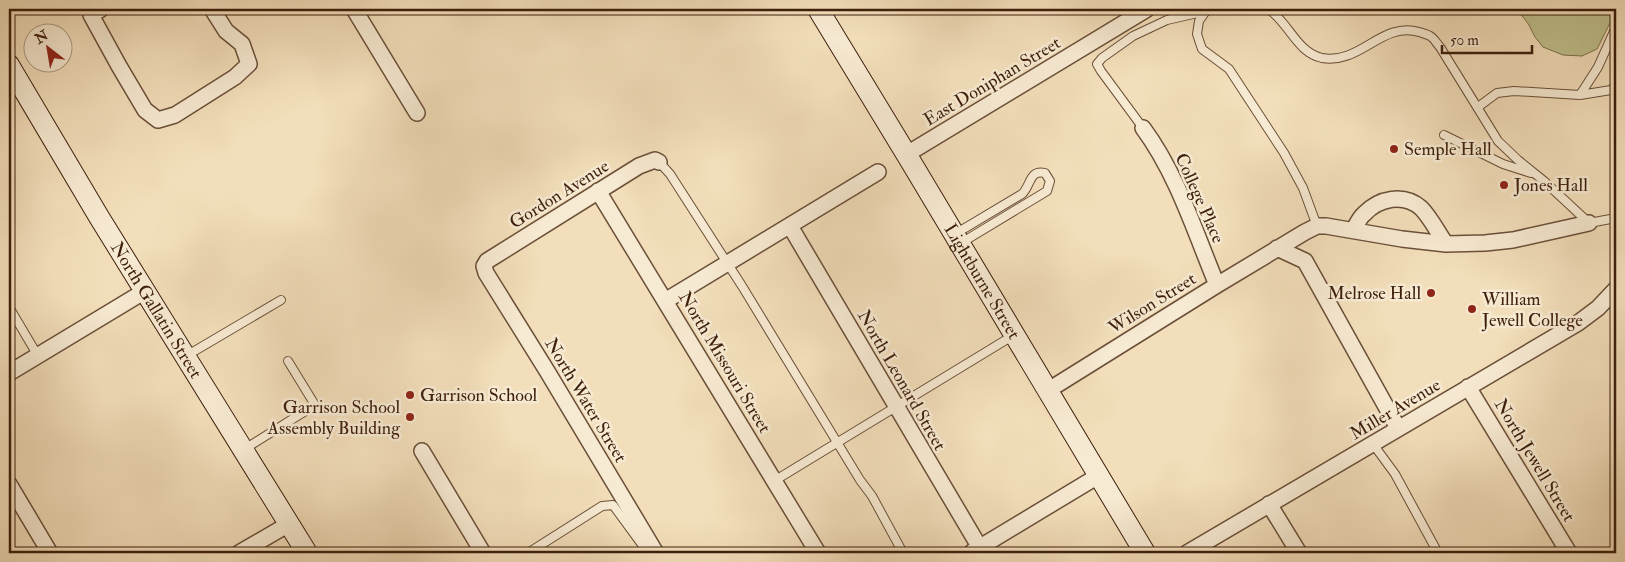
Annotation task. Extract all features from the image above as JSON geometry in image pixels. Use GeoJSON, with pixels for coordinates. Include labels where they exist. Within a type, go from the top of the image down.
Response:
{"type":"FeatureCollection","features":[{"type":"Feature","properties":{"kind":"main road","name":"Lightburne Street"},"geometry":{"type":"LineString","coordinates":[[818,9],[907,154],[1145,553]]}},
{"type":"Feature","properties":{"kind":"main road","name":"North Gallatin Street"},"geometry":{"type":"LineString","coordinates":[[9,65],[307,553]]}},
{"type":"Feature","properties":{"kind":"street"},"geometry":{"type":"LineString","coordinates":[[93,11],[119,66],[145,110],[158,120],[175,115],[235,77],[249,64],[242,44],[226,31],[212,9]]}},
{"type":"Feature","properties":{"kind":"street"},"geometry":{"type":"LineString","coordinates":[[354,9],[417,113]]}},
{"type":"Feature","properties":{"kind":"street","name":"East Doniphan Street"},"geometry":{"type":"LineString","coordinates":[[907,154],[1147,9]]}},
{"type":"Feature","properties":{"kind":"street","name":"College Place"},"geometry":{"type":"LineString","coordinates":[[1143,128],[1155,145],[1175,184],[1217,285]]}},
{"type":"Feature","properties":{"kind":"street","name":"Gordon Avenue"},"geometry":{"type":"LineString","coordinates":[[484,266],[487,261],[640,166],[655,160],[659,162]]}},
{"type":"Feature","properties":{"kind":"street"},"geometry":{"type":"LineString","coordinates":[[665,301],[878,172]]}},
{"type":"Feature","properties":{"kind":"street","name":"North Missouri Street"},"geometry":{"type":"LineString","coordinates":[[598,191],[818,553]]}},
{"type":"Feature","properties":{"kind":"street"},"geometry":{"type":"LineString","coordinates":[[1353,230],[1365,212],[1377,204],[1393,199],[1405,199],[1414,203],[1422,210],[1446,244]]}},
{"type":"Feature","properties":{"kind":"street"},"geometry":{"type":"LineString","coordinates":[[1317,226],[1334,226],[1402,239],[1446,244],[1513,240],[1589,223]]}},
{"type":"Feature","properties":{"kind":"street","name":"North Leonard Street"},"geometry":{"type":"LineString","coordinates":[[790,226],[896,406],[978,552]]}},
{"type":"Feature","properties":{"kind":"street","name":"Wilson Street"},"geometry":{"type":"LineString","coordinates":[[1048,391],[1217,285],[1317,226]]}},
{"type":"Feature","properties":{"kind":"street"},"geometry":{"type":"LineString","coordinates":[[1278,248],[1304,261],[1398,428]]}},
{"type":"Feature","properties":{"kind":"street","name":"North Water Street"},"geometry":{"type":"LineString","coordinates":[[484,266],[486,273],[656,553]]}},
{"type":"Feature","properties":{"kind":"street","name":"Miller Avenue"},"geometry":{"type":"LineString","coordinates":[[1187,553],[1578,323],[1598,308],[1616,289]]}},
{"type":"Feature","properties":{"kind":"street"},"geometry":{"type":"LineString","coordinates":[[9,373],[145,290]]}},
{"type":"Feature","properties":{"kind":"street","name":"North Jewell Street"},"geometry":{"type":"LineString","coordinates":[[1468,387],[1569,553]]}},
{"type":"Feature","properties":{"kind":"street"},"geometry":{"type":"LineString","coordinates":[[422,451],[483,553]]}},
{"type":"Feature","properties":{"kind":"street"},"geometry":{"type":"LineString","coordinates":[[978,552],[1098,476]]}},
{"type":"Feature","properties":{"kind":"street"},"geometry":{"type":"LineString","coordinates":[[9,484],[50,553]]}},
{"type":"Feature","properties":{"kind":"street"},"geometry":{"type":"LineString","coordinates":[[1270,504],[1299,553]]}},
{"type":"Feature","properties":{"kind":"street"},"geometry":{"type":"LineString","coordinates":[[238,553],[289,524]]}},
{"type":"Feature","properties":{"kind":"lane"},"geometry":{"type":"LineString","coordinates":[[1143,128],[1097,64],[1102,58],[1133,36],[1167,20],[1215,9]]}},
{"type":"Feature","properties":{"kind":"lane"},"geometry":{"type":"LineString","coordinates":[[1268,9],[1279,18],[1304,49],[1320,57],[1337,59],[1354,54],[1395,30],[1412,30],[1430,35],[1440,47],[1498,141],[1589,223],[1616,218]]}},
{"type":"Feature","properties":{"kind":"lane"},"geometry":{"type":"LineString","coordinates":[[1206,11],[1199,21],[1197,34],[1202,48],[1229,69],[1279,145],[1303,188],[1317,226]]}},
{"type":"Feature","properties":{"kind":"lane"},"geometry":{"type":"LineString","coordinates":[[1580,95],[1598,67],[1616,27]]}},
{"type":"Feature","properties":{"kind":"lane"},"geometry":{"type":"LineString","coordinates":[[1478,107],[1497,93],[1514,90],[1580,95],[1611,90],[1616,86]]}},
{"type":"Feature","properties":{"kind":"lane"},"geometry":{"type":"LineString","coordinates":[[1444,135],[1503,164],[1537,175]]}},
{"type":"Feature","properties":{"kind":"lane"},"geometry":{"type":"LineString","coordinates":[[659,162],[670,174],[789,362],[836,442],[872,496],[903,553]]}},
{"type":"Feature","properties":{"kind":"lane"},"geometry":{"type":"LineString","coordinates":[[1041,172],[1045,173],[1048,177],[1049,185],[1047,191],[957,239],[1022,194],[1033,175],[1041,172]]}},
{"type":"Feature","properties":{"kind":"lane"},"geometry":{"type":"LineString","coordinates":[[186,356],[280,300]]}},
{"type":"Feature","properties":{"kind":"lane"},"geometry":{"type":"LineString","coordinates":[[9,308],[38,356]]}},
{"type":"Feature","properties":{"kind":"lane"},"geometry":{"type":"LineString","coordinates":[[774,480],[1014,334]]}},
{"type":"Feature","properties":{"kind":"lane"},"geometry":{"type":"LineString","coordinates":[[243,450],[315,405],[288,361]]}},
{"type":"Feature","properties":{"kind":"lane"},"geometry":{"type":"LineString","coordinates":[[1373,444],[1395,474],[1438,553]]}},
{"type":"Feature","properties":{"kind":"lane"},"geometry":{"type":"LineString","coordinates":[[528,553],[602,506],[613,505],[643,546],[651,553]]}},
{"type":"Feature","properties":{"kind":"green space"},"geometry":{"type":"Polygon","coordinates":[[[1517,9],[1616,9],[1616,11],[1597,49],[1582,56],[1563,55],[1543,47],[1517,9]]]}},
{"type":"Feature","properties":{"kind":"place","name":"Semple Hall"},"geometry":{"type":"Point","coordinates":[1394,149]}},
{"type":"Feature","properties":{"kind":"place","name":"Jones Hall"},"geometry":{"type":"Point","coordinates":[1504,185]}},
{"type":"Feature","properties":{"kind":"place","name":"Melrose Hall"},"geometry":{"type":"Point","coordinates":[1431,293]}},
{"type":"Feature","properties":{"kind":"place","name":"William Jewell College"},"geometry":{"type":"Point","coordinates":[1472,309]}},
{"type":"Feature","properties":{"kind":"place","name":"Garrison School"},"geometry":{"type":"Point","coordinates":[410,395]}},
{"type":"Feature","properties":{"kind":"place","name":"Garrison School Assembly Building"},"geometry":{"type":"Point","coordinates":[410,417]}}]}
